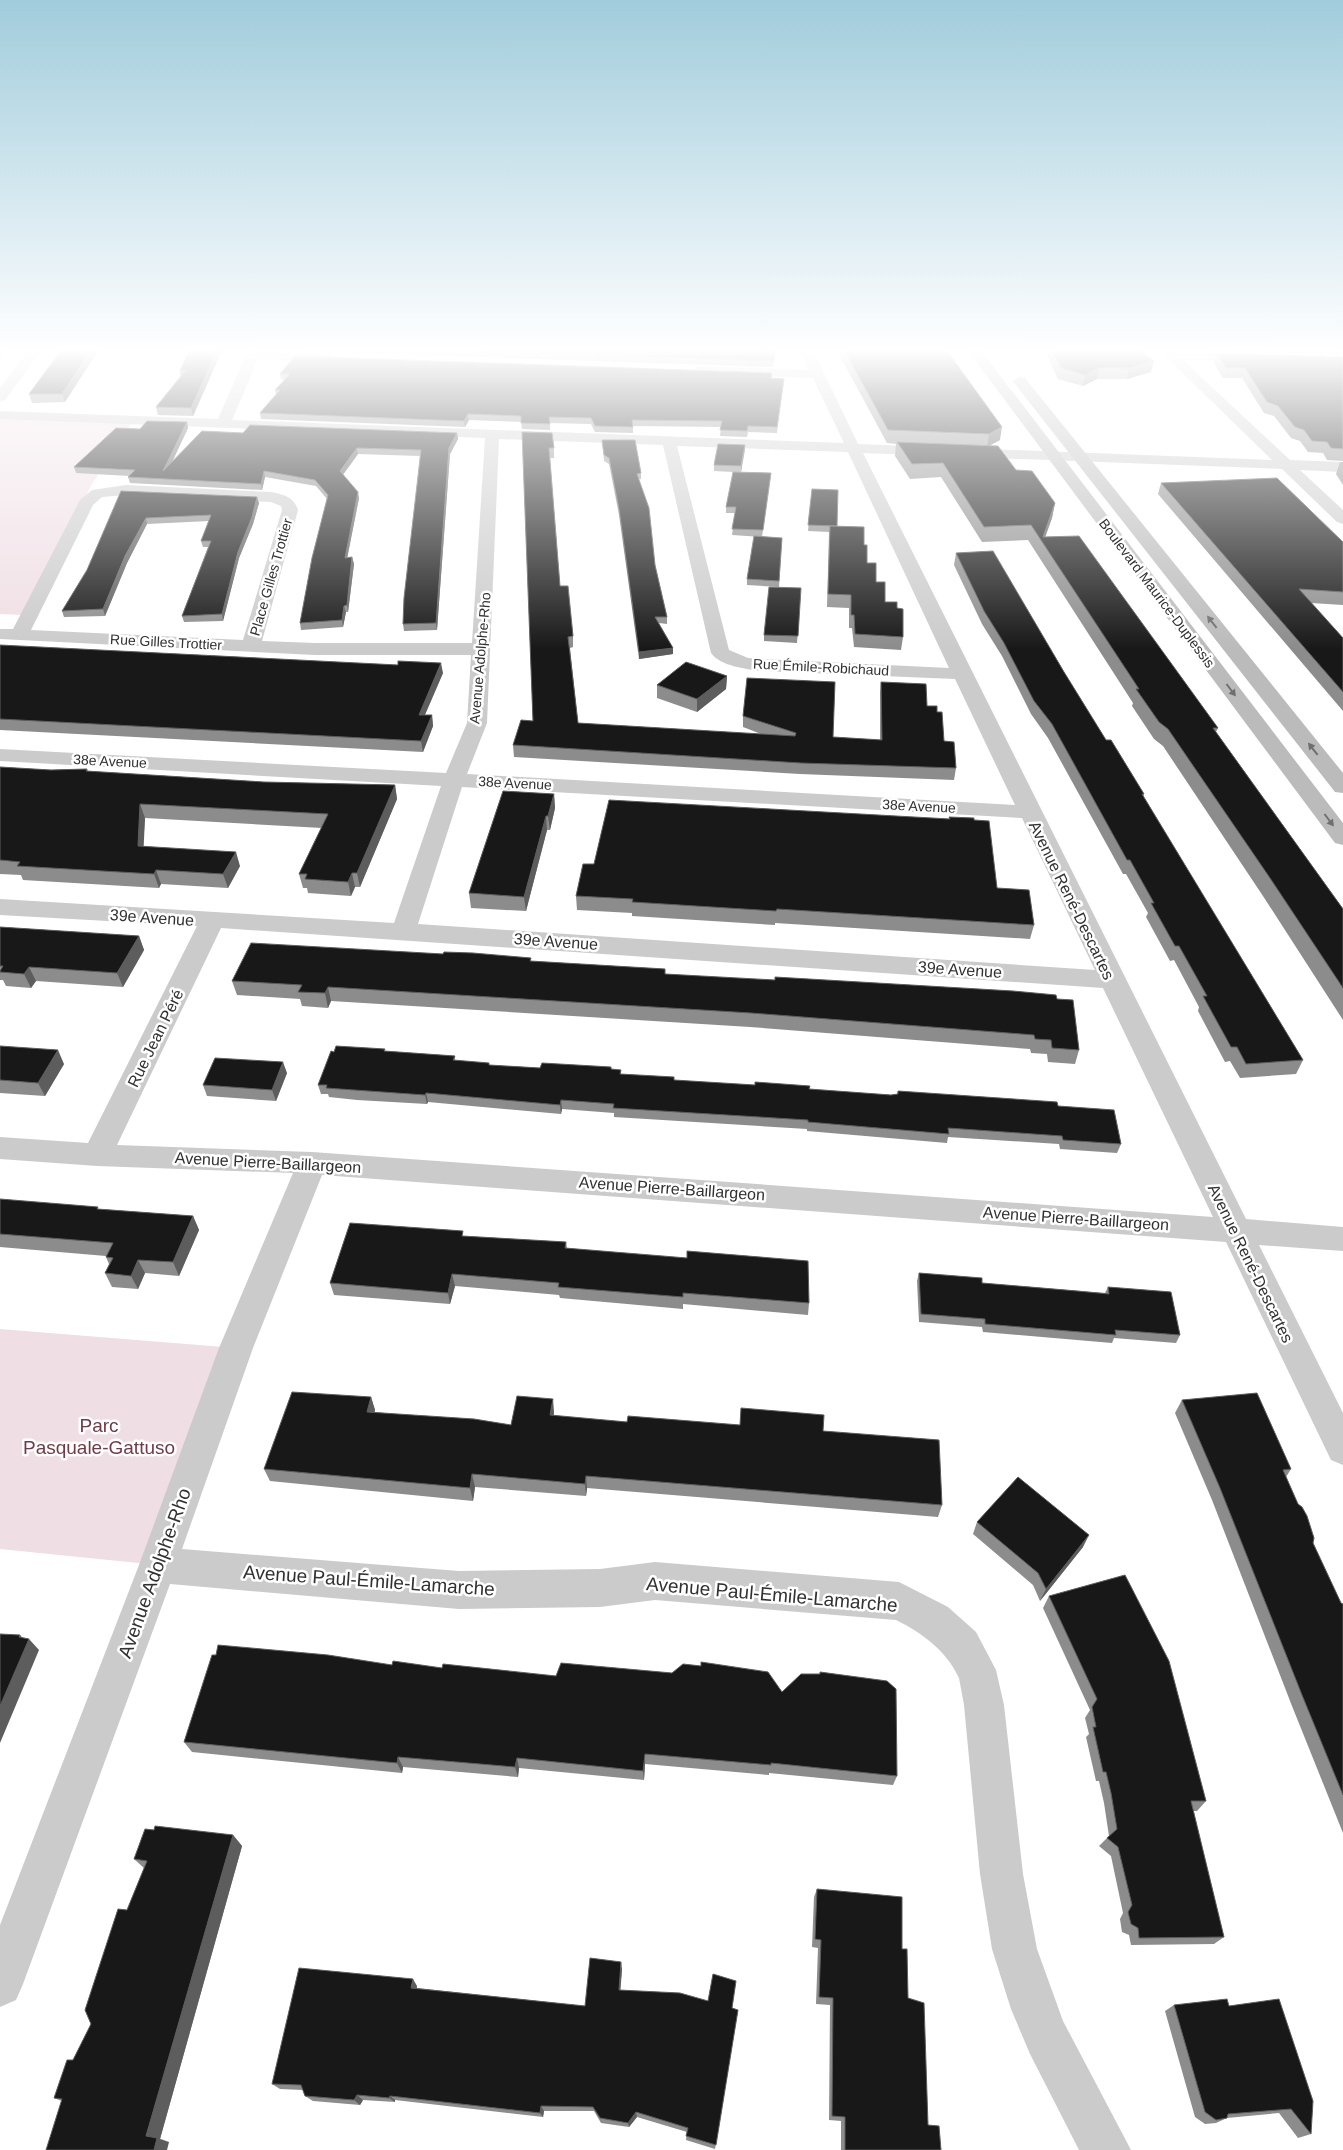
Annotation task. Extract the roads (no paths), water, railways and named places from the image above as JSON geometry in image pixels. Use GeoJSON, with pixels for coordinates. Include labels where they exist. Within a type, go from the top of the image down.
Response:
{"type":"FeatureCollection","features":[{"type":"Feature","properties":{"kind":"street","name":"Avenue Adolphe-Rho"},"geometry":{"type":"LineString","coordinates":[[403,930],[454,780],[477,723],[491,448]]}},
{"type":"Feature","properties":{"kind":"street","name":"Rue Émile-Robichaud"},"geometry":{"type":"LineString","coordinates":[[671,448],[720,653],[744,663],[962,674]]}},
{"type":"Feature","properties":{"kind":"street","name":"Avenue René-Descartes"},"geometry":{"type":"LineString","coordinates":[[853,448],[1111,980],[1343,1450]]}},
{"type":"Feature","properties":{"kind":"street"},"geometry":{"type":"LineString","coordinates":[[861,448],[1343,467]]}},
{"type":"Feature","properties":{"kind":"street","name":"Boulevard Maurice-Duplessis"},"geometry":{"type":"LineString","coordinates":[[1048,448],[1343,838]]}},
{"type":"Feature","properties":{"kind":"street","name":"Boulevard Maurice-Duplessis"},"geometry":{"type":"LineString","coordinates":[[1074,448],[1343,787]]}},
{"type":"Feature","properties":{"kind":"street"},"geometry":{"type":"LineString","coordinates":[[1268,448],[1343,519]]}},
{"type":"Feature","properties":{"kind":"street","name":"Place Gilles Trottier"},"geometry":{"type":"LineString","coordinates":[[19,635],[86,503],[98,492],[112,489],[270,497],[282,499],[288,504],[290,510],[251,646]]}},
{"type":"Feature","properties":{"kind":"street","name":"Rue Gilles Trottier"},"geometry":{"type":"LineString","coordinates":[[0,634],[251,646],[381,650],[482,649]]}},
{"type":"Feature","properties":{"kind":"street","name":"38e Avenue"},"geometry":{"type":"LineString","coordinates":[[0,755],[1030,812]]}},
{"type":"Feature","properties":{"kind":"street","name":"39e Avenue"},"geometry":{"type":"LineString","coordinates":[[0,907],[212,921],[403,930],[1111,980]]}},
{"type":"Feature","properties":{"kind":"street","name":"Rue Jean Péré"},"geometry":{"type":"LineString","coordinates":[[97,1155],[212,921]]}},
{"type":"Feature","properties":{"kind":"street","name":"Avenue Pierre-Baillargeon"},"geometry":{"type":"LineString","coordinates":[[0,1148],[97,1155],[312,1163],[1343,1239]]}},
{"type":"Feature","properties":{"kind":"street","name":"Avenue Adolphe-Rho"},"geometry":{"type":"LineString","coordinates":[[0,1984],[158,1565],[236,1348],[312,1163]]}},
{"type":"Feature","properties":{"kind":"street","name":"Avenue Paul-Émile-Lamarche"},"geometry":{"type":"LineString","coordinates":[[158,1565],[459,1590],[600,1588],[656,1581],[899,1601],[930,1616],[957,1638],[977,1671],[985,1721],[1008,1919],[1029,1998],[1066,2080],[1106,2150]]}},
{"type":"Feature","properties":{"kind":"park label","name":"Parc Pasquale-Gattuso"},"geometry":{"type":"Point","coordinates":[99,1436]}}]}
